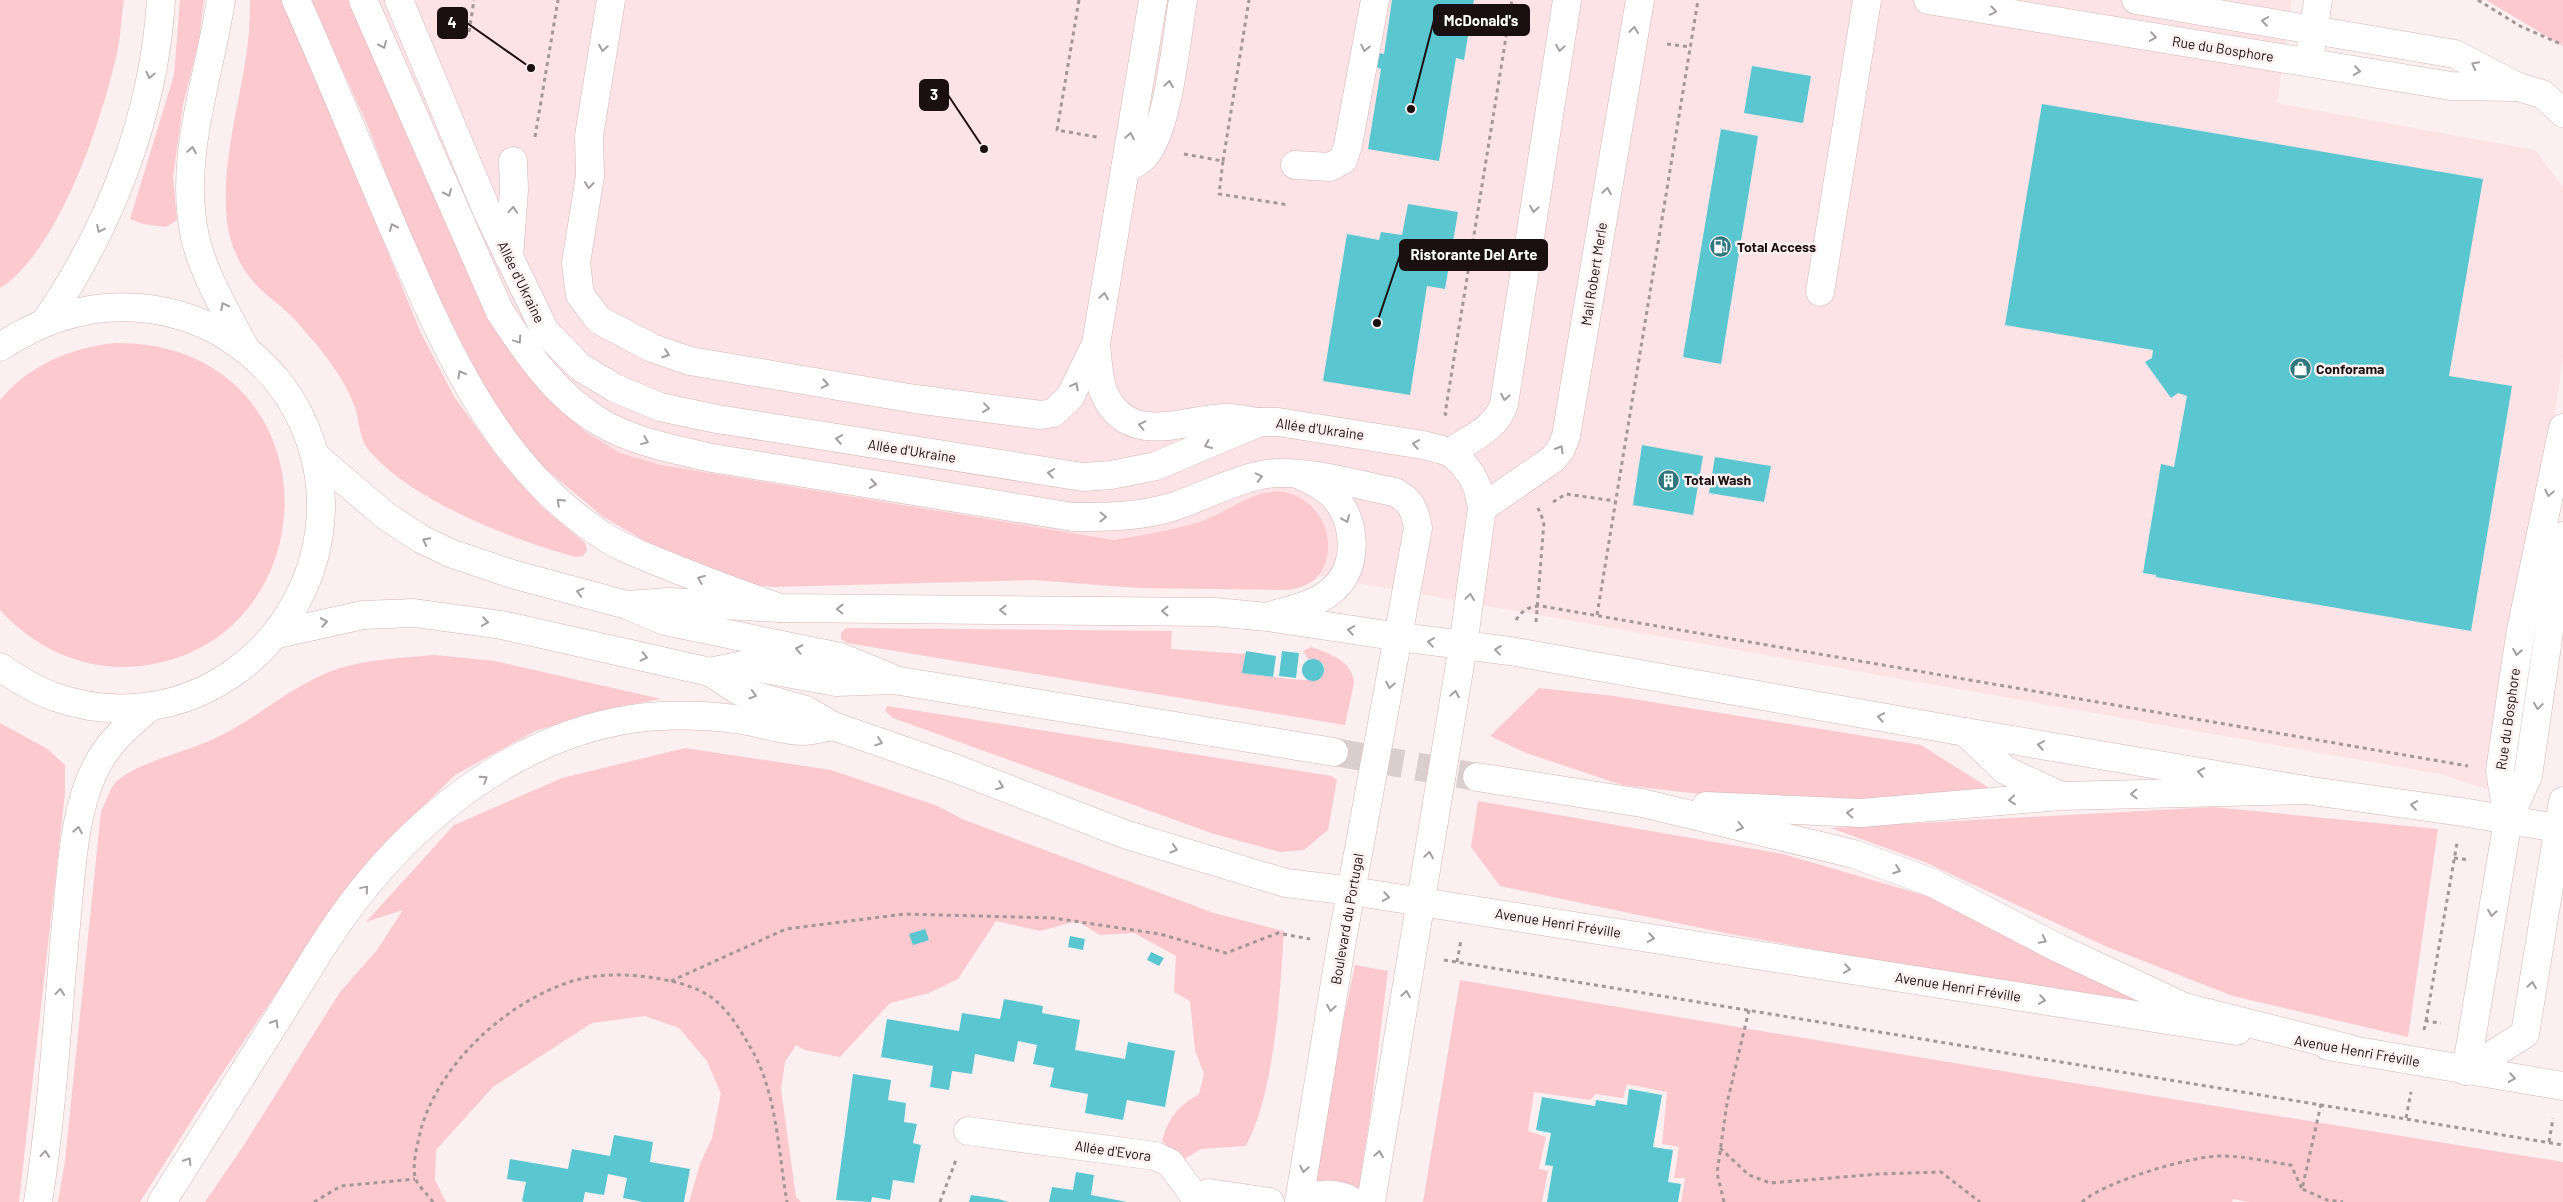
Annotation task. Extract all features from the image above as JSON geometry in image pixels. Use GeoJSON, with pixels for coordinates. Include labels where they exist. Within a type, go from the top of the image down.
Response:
{"type":"FeatureCollection","features":[{"type":"Feature","properties":{"kind":"main road"},"geometry":{"type":"LineString","coordinates":[[44,322],[69,286],[102,228],[123,176],[150,73],[159,27],[161,0]]}},
{"type":"Feature","properties":{"kind":"main road"},"geometry":{"type":"LineString","coordinates":[[221,0],[190,164],[190,194],[196,238],[202,259],[246,350]]}},
{"type":"Feature","properties":{"kind":"main road"},"geometry":{"type":"LineString","coordinates":[[296,0],[432,317],[480,408],[507,444],[537,480],[570,512],[603,536],[710,583],[780,608]]}},
{"type":"Feature","properties":{"kind":"main road","name":"Allée d'Ukraine"},"geometry":{"type":"LineString","coordinates":[[364,0],[500,312],[526,351],[553,384],[600,422],[658,446],[712,458],[1073,517],[1121,517],[1145,514],[1257,476],[1277,473],[1300,475],[1395,492],[1407,499],[1416,511],[1418,528],[1400,637]]}},
{"type":"Feature","properties":{"kind":"main road","name":"Allée d'Ukraine"},"geometry":{"type":"LineString","coordinates":[[399,0],[509,259],[545,331],[580,367],[615,388],[660,407],[727,420],[1082,478],[1111,475],[1156,466],[1260,422],[1278,422],[1423,445],[1450,452]]}},
{"type":"Feature","properties":{"kind":"main road"},"geometry":{"type":"LineString","coordinates":[[611,0],[589,136],[590,176],[576,263],[580,295],[599,320],[652,348],[690,361],[915,399],[1041,415],[1053,413],[1070,397],[1096,344],[1153,0]]}},
{"type":"Feature","properties":{"kind":"main road"},"geometry":{"type":"LineString","coordinates":[[1125,169],[1143,158],[1158,134],[1164,114],[1183,0]]}},
{"type":"Feature","properties":{"kind":"main road"},"geometry":{"type":"LineString","coordinates":[[1295,165],[1330,167],[1343,160],[1348,145],[1375,0]]}},
{"type":"Feature","properties":{"kind":"main road"},"geometry":{"type":"LineString","coordinates":[[1371,1202],[1463,646],[1482,508],[1478,489],[1472,476],[1450,452],[1492,425],[1500,416],[1504,404],[1567,0]]}},
{"type":"Feature","properties":{"kind":"main road","name":"Mail Robert Merle"},"geometry":{"type":"LineString","coordinates":[[1482,508],[1553,459],[1561,449],[1566,436],[1640,0]]}},
{"type":"Feature","properties":{"kind":"main road"},"geometry":{"type":"LineString","coordinates":[[1820,292],[1867,0]]}},
{"type":"Feature","properties":{"kind":"main road","name":"Rue du Bosphore"},"geometry":{"type":"LineString","coordinates":[[1928,0],[2451,86],[2518,87]]}},
{"type":"Feature","properties":{"kind":"main road","name":"Rue du Bosphore"},"geometry":{"type":"LineString","coordinates":[[2136,0],[2454,54],[2518,87],[2542,94],[2563,113]]}},
{"type":"Feature","properties":{"kind":"main road"},"geometry":{"type":"LineString","coordinates":[[2308,63],[2318,0]]}},
{"type":"Feature","properties":{"kind":"main road"},"geometry":{"type":"LineString","coordinates":[[509,259],[514,190],[524,152]]}},
{"type":"Feature","properties":{"kind":"main road"},"geometry":{"type":"LineString","coordinates":[[0,348],[44,322],[74,312],[96,308],[134,306],[164,311],[193,320],[221,332],[246,350],[270,372],[290,398],[305,426],[315,456],[321,494],[320,531],[312,568],[298,602],[277,634],[256,655],[220,682],[180,700],[151,706],[118,708],[86,705],[55,697],[25,684],[0,668]]}},
{"type":"Feature","properties":{"kind":"main road"},"geometry":{"type":"LineString","coordinates":[[1096,344],[1105,395],[1117,410],[1134,423],[1160,428],[1225,417],[1260,422]]}},
{"type":"Feature","properties":{"kind":"main road","name":"Rue du Bosphore"},"geometry":{"type":"LineString","coordinates":[[2466,1071],[2508,820],[2500,771],[2521,630],[2563,428]]}},
{"type":"Feature","properties":{"kind":"main road"},"geometry":{"type":"LineString","coordinates":[[315,456],[386,516],[436,546],[512,574],[627,605],[665,621],[840,657],[894,680]]}},
{"type":"Feature","properties":{"kind":"main road"},"geometry":{"type":"LineString","coordinates":[[1268,617],[1313,603],[1332,591],[1342,579],[1350,561],[1353,540],[1347,520],[1337,501],[1323,487],[1300,475]]}},
{"type":"Feature","properties":{"kind":"main road"},"geometry":{"type":"LineString","coordinates":[[2508,820],[2528,776],[2563,536]]}},
{"type":"Feature","properties":{"kind":"main road"},"geometry":{"type":"LineString","coordinates":[[627,605],[668,602],[780,608],[1214,612],[1268,617],[1463,646],[1510,651],[2305,790],[2462,812],[2561,829]]}},
{"type":"Feature","properties":{"kind":"main road"},"geometry":{"type":"LineString","coordinates":[[277,634],[362,615],[414,613],[502,625],[710,672],[743,665],[836,682],[894,680],[1334,752]]}},
{"type":"Feature","properties":{"kind":"main road","name":"Boulevard du Portugal"},"geometry":{"type":"LineString","coordinates":[[1299,1202],[1342,946],[1400,637]]}},
{"type":"Feature","properties":{"kind":"main road","name":"Avenue Henri Fréville"},"geometry":{"type":"LineString","coordinates":[[710,672],[740,691],[806,710],[833,726],[954,768],[1127,835],[1286,883],[2351,1049],[2466,1071],[2563,1086]]}},
{"type":"Feature","properties":{"kind":"main road"},"geometry":{"type":"LineString","coordinates":[[38,1202],[69,899],[77,834],[85,794],[100,758],[116,738],[151,706]]}},
{"type":"Feature","properties":{"kind":"main road"},"geometry":{"type":"LineString","coordinates":[[162,1202],[338,923],[396,852],[463,793],[519,756],[551,741],[631,719],[667,716],[736,719],[802,731],[833,726]]}},
{"type":"Feature","properties":{"kind":"main road"},"geometry":{"type":"LineString","coordinates":[[1966,732],[2005,770],[2061,796]]}},
{"type":"Feature","properties":{"kind":"main road"},"geometry":{"type":"LineString","coordinates":[[1477,777],[1642,803],[1854,854],[1933,883],[2058,948],[2184,1007],[2351,1049]]}},
{"type":"Feature","properties":{"kind":"main road"},"geometry":{"type":"LineString","coordinates":[[1642,803],[1861,813],[2061,796],[2305,790]]}},
{"type":"Feature","properties":{"kind":"main road"},"geometry":{"type":"LineString","coordinates":[[2466,1071],[2524,1034],[2561,829],[2563,801]]}},
{"type":"Feature","properties":{"kind":"main road","name":"Allée d'Evora"},"geometry":{"type":"LineString","coordinates":[[968,1132],[1155,1156],[1170,1163],[1195,1197],[1209,1193],[1270,1202]]}},
{"type":"Feature","properties":{"kind":"main road"},"geometry":{"type":"LineString","coordinates":[[1304,1202],[1309,1198],[1322,1195],[1335,1195],[1354,1202]]}},
{"type":"Feature","properties":{"kind":"path"},"geometry":{"type":"LineString","coordinates":[[469,32],[474,0]]}},
{"type":"Feature","properties":{"kind":"path"},"geometry":{"type":"LineString","coordinates":[[524,152],[558,0]]}},
{"type":"Feature","properties":{"kind":"path"},"geometry":{"type":"LineString","coordinates":[[1223,161],[1249,0]]}},
{"type":"Feature","properties":{"kind":"path"},"geometry":{"type":"LineString","coordinates":[[1451,415],[1445,414],[1512,0]]}},
{"type":"Feature","properties":{"kind":"path"},"geometry":{"type":"LineString","coordinates":[[1597,615],[1698,0]]}},
{"type":"Feature","properties":{"kind":"path"},"geometry":{"type":"LineString","coordinates":[[2478,0],[2520,26],[2563,46]]}},
{"type":"Feature","properties":{"kind":"path"},"geometry":{"type":"LineString","coordinates":[[1615,501],[1566,494],[1539,511],[1544,522],[1537,606],[2500,771]]}},
{"type":"Feature","properties":{"kind":"path"},"geometry":{"type":"LineString","coordinates":[[2426,1021],[2462,812]]}},
{"type":"Feature","properties":{"kind":"path"},"geometry":{"type":"LineString","coordinates":[[671,981],[786,929],[904,914],[1053,918],[1160,934],[1226,953],[1278,933],[1342,946]]}},
{"type":"Feature","properties":{"kind":"path"},"geometry":{"type":"LineString","coordinates":[[1411,956],[2563,1145]]}},
{"type":"Feature","properties":{"kind":"path"},"geometry":{"type":"LineString","coordinates":[[432,1202],[415,1178],[417,1147],[426,1114],[434,1095],[446,1076],[474,1043],[508,1015],[547,990],[578,980],[615,974],[671,981],[714,999],[734,1022],[750,1047],[770,1095],[787,1202]]}},
{"type":"Feature","properties":{"kind":"path"},"geometry":{"type":"LineString","coordinates":[[1724,1202],[1717,1173],[1720,1148],[1727,1103],[1749,1010]]}},
{"type":"Feature","properties":{"kind":"path"},"geometry":{"type":"LineString","coordinates":[[2302,1189],[2321,1104]]}},
{"type":"Feature","properties":{"kind":"path"},"geometry":{"type":"LineString","coordinates":[[940,1202],[945,1185],[968,1132]]}},
{"type":"Feature","properties":{"kind":"path"},"geometry":{"type":"LineString","coordinates":[[1720,1148],[1749,1175],[1770,1183],[1879,1174],[1941,1172],[1980,1202]]}},
{"type":"Feature","properties":{"kind":"path"},"geometry":{"type":"LineString","coordinates":[[2082,1202],[2090,1195],[2135,1177],[2200,1157],[2223,1156],[2291,1165],[2302,1189],[2328,1200],[2343,1202]]}},
{"type":"Feature","properties":{"kind":"path"},"geometry":{"type":"LineString","coordinates":[[314,1202],[341,1186],[415,1178]]}},
{"type":"Feature","properties":{"kind":"shaded area"},"geometry":{"type":"Polygon","coordinates":[[[0,0],[124,0],[118,47],[110,81],[101,113],[75,182],[59,215],[41,245],[21,270],[0,288],[0,0]]]}},
{"type":"Feature","properties":{"kind":"shaded area"},"geometry":{"type":"Polygon","coordinates":[[[180,0],[204,0],[199,40],[183,105],[173,177],[177,220],[166,227],[143,224],[130,219],[174,75],[180,0]]]}},
{"type":"Feature","properties":{"kind":"shaded area"},"geometry":{"type":"Polygon","coordinates":[[[250,0],[284,0],[421,333],[455,398],[500,460],[542,507],[585,543],[587,550],[583,556],[576,557],[522,540],[463,516],[409,485],[386,467],[364,443],[351,397],[332,365],[299,324],[259,288],[242,266],[228,230],[226,193],[227,165],[246,56],[250,0]]]}},
{"type":"Feature","properties":{"kind":"shaded area"},"geometry":{"type":"Polygon","coordinates":[[[311,0],[349,0],[401,117],[544,394],[586,432],[620,453],[661,465],[1114,540],[1200,522],[1254,496],[1265,493],[1288,493],[1300,497],[1310,504],[1324,524],[1328,548],[1321,572],[1312,582],[1290,590],[1139,588],[1033,580],[774,587],[745,584],[690,564],[648,543],[602,516],[541,465],[502,421],[428,286],[369,129],[311,0]]]}},
{"type":"Feature","properties":{"kind":"shaded area"},"geometry":{"type":"Polygon","coordinates":[[[349,0],[2292,0],[2277,103],[2535,150],[2563,187],[2563,357],[2501,794],[2440,774],[1114,540],[661,465],[620,453],[586,432],[544,394],[401,117],[349,0]]]}},
{"type":"Feature","properties":{"kind":"shaded area"},"geometry":{"type":"Polygon","coordinates":[[[2486,0],[2563,0],[2563,42],[2561,45],[2486,0]]]}},
{"type":"Feature","properties":{"kind":"shaded area"},"geometry":{"type":"Polygon","coordinates":[[[115,343],[146,345],[176,351],[196,359],[232,383],[259,413],[276,449],[284,489],[283,529],[272,568],[251,604],[222,634],[188,654],[149,665],[123,667],[88,663],[56,652],[26,634],[0,610],[0,400],[24,377],[52,360],[82,349],[115,343]]]}},
{"type":"Feature","properties":{"kind":"shaded area"},"geometry":{"type":"Polygon","coordinates":[[[846,628],[1172,631],[1171,649],[1246,654],[1243,673],[1282,678],[1314,680],[1322,677],[1324,665],[1316,659],[1308,659],[1303,651],[1311,647],[1332,655],[1345,664],[1353,675],[1354,683],[1345,725],[847,643],[841,639],[841,633],[846,628]]]}},
{"type":"Feature","properties":{"kind":"shaded area"},"geometry":{"type":"Polygon","coordinates":[[[434,655],[495,661],[661,699],[611,708],[535,731],[455,775],[371,858],[317,933],[213,1087],[140,1202],[58,1202],[65,1161],[101,811],[110,791],[117,781],[136,769],[222,735],[322,675],[340,668],[363,663],[434,655]]]}},
{"type":"Feature","properties":{"kind":"shaded area"},"geometry":{"type":"Polygon","coordinates":[[[1539,688],[1614,696],[1921,745],[1989,788],[1915,801],[1777,803],[1622,785],[1526,753],[1490,736],[1539,688]]]}},
{"type":"Feature","properties":{"kind":"shaded area"},"geometry":{"type":"Polygon","coordinates":[[[887,706],[1332,776],[1337,780],[1328,830],[1304,850],[1280,852],[1214,834],[893,718],[885,711],[887,706]]]}},
{"type":"Feature","properties":{"kind":"shaded area"},"geometry":{"type":"Polygon","coordinates":[[[0,723],[46,748],[65,765],[65,793],[19,1202],[0,1202],[0,723]]]}},
{"type":"Feature","properties":{"kind":"shaded area"},"geometry":{"type":"Polygon","coordinates":[[[685,748],[831,770],[938,806],[962,819],[1214,913],[1284,931],[1278,1012],[1270,1070],[1256,1124],[1246,1146],[1201,1149],[1183,1160],[1162,1141],[1175,1113],[1185,1103],[1199,1094],[1204,1074],[1195,1050],[1190,1001],[1174,992],[1176,956],[1134,933],[1100,935],[1077,921],[1040,931],[996,921],[958,979],[929,993],[890,1003],[840,1057],[805,1050],[796,1045],[785,1062],[781,1089],[796,1197],[801,1202],[689,1202],[700,1164],[712,1138],[721,1094],[707,1061],[679,1028],[645,1016],[592,1023],[493,1087],[436,1150],[435,1180],[446,1202],[205,1202],[242,1148],[340,992],[377,950],[403,910],[366,922],[454,825],[562,778],[685,748]]]}},
{"type":"Feature","properties":{"kind":"shaded area"},"geometry":{"type":"Polygon","coordinates":[[[1478,801],[1783,854],[1927,896],[2144,1002],[2051,993],[1725,933],[1500,886],[1471,847],[1478,801]]]}},
{"type":"Feature","properties":{"kind":"shaded area"},"geometry":{"type":"Polygon","coordinates":[[[2213,807],[2438,829],[2408,1037],[2233,996],[2105,946],[1927,863],[1831,828],[2213,807]]]}},
{"type":"Feature","properties":{"kind":"shaded area"},"geometry":{"type":"Polygon","coordinates":[[[1355,965],[1388,971],[1370,1116],[1358,1193],[1309,1184],[1355,965]]]}},
{"type":"Feature","properties":{"kind":"shaded area"},"geometry":{"type":"Polygon","coordinates":[[[1460,980],[1735,1027],[2563,1162],[2563,1202],[2249,1202],[2233,1199],[2232,1202],[1681,1202],[1685,1178],[1674,1178],[1679,1147],[1662,1144],[1667,1092],[1627,1084],[1623,1098],[1596,1094],[1590,1100],[1534,1092],[1528,1131],[1546,1137],[1539,1169],[1548,1171],[1542,1202],[1423,1202],[1460,980]]]}},
{"type":"Feature","properties":{"kind":"building"},"geometry":{"type":"Polygon","coordinates":[[[1392,0],[1474,0],[1464,60],[1456,58],[1439,161],[1368,149],[1381,69],[1376,67],[1378,53],[1384,54],[1392,0]]]}},
{"type":"Feature","properties":{"kind":"building"},"geometry":{"type":"Polygon","coordinates":[[[1752,66],[1811,76],[1803,123],[1744,113],[1752,66]]]}},
{"type":"Feature","properties":{"kind":"building","name":"Conforama"},"geometry":{"type":"Polygon","coordinates":[[[2042,104],[2483,179],[2449,376],[2512,386],[2471,631],[2156,577],[2156,575],[2143,573],[2161,464],[2174,467],[2187,396],[2178,393],[2171,398],[2145,362],[2152,358],[2153,350],[2005,325],[2042,104]]]}},
{"type":"Feature","properties":{"kind":"building","name":"Total Access"},"geometry":{"type":"Polygon","coordinates":[[[1721,129],[1758,136],[1721,364],[1683,357],[1721,129]]]}},
{"type":"Feature","properties":{"kind":"building"},"geometry":{"type":"Polygon","coordinates":[[[1408,204],[1458,212],[1445,289],[1427,286],[1410,395],[1323,381],[1347,234],[1379,240],[1381,232],[1402,235],[1408,204]]]}},
{"type":"Feature","properties":{"kind":"building","name":"Total Wash"},"geometry":{"type":"Polygon","coordinates":[[[1642,445],[1703,456],[1693,515],[1633,505],[1642,445]]]}},
{"type":"Feature","properties":{"kind":"building"},"geometry":{"type":"Polygon","coordinates":[[[1715,457],[1771,466],[1764,502],[1709,493],[1715,457]]]}},
{"type":"Feature","properties":{"kind":"building"},"geometry":{"type":"Polygon","coordinates":[[[1246,651],[1276,656],[1273,677],[1242,673],[1246,651]]]}},
{"type":"Feature","properties":{"kind":"building"},"geometry":{"type":"Polygon","coordinates":[[[1282,651],[1299,653],[1296,678],[1279,676],[1282,651]]]}},
{"type":"Feature","properties":{"kind":"building"},"geometry":{"type":"Polygon","coordinates":[[[1313,659],[1321,662],[1324,670],[1321,678],[1313,681],[1305,678],[1302,670],[1305,662],[1313,659]]]}},
{"type":"Feature","properties":{"kind":"building"},"geometry":{"type":"Polygon","coordinates":[[[925,929],[929,940],[913,945],[909,934],[925,929]]]}},
{"type":"Feature","properties":{"kind":"building"},"geometry":{"type":"Polygon","coordinates":[[[1070,936],[1085,939],[1083,950],[1068,947],[1070,936]]]}},
{"type":"Feature","properties":{"kind":"building"},"geometry":{"type":"Polygon","coordinates":[[[1151,952],[1164,958],[1159,966],[1147,960],[1151,952]]]}},
{"type":"Feature","properties":{"kind":"building"},"geometry":{"type":"Polygon","coordinates":[[[1004,999],[1043,1006],[1042,1013],[1080,1020],[1075,1050],[1125,1059],[1128,1042],[1175,1051],[1165,1107],[1127,1100],[1123,1120],[1085,1113],[1088,1094],[1050,1087],[1054,1068],[1033,1064],[1037,1045],[1018,1041],[1014,1062],[975,1054],[972,1074],[952,1071],[949,1090],[930,1087],[933,1066],[881,1057],[887,1019],[959,1031],[962,1013],[1000,1019],[1004,999]]]}},
{"type":"Feature","properties":{"kind":"building"},"geometry":{"type":"Polygon","coordinates":[[[853,1074],[891,1080],[888,1100],[906,1103],[904,1122],[917,1124],[913,1143],[921,1145],[914,1183],[893,1180],[890,1200],[872,1197],[871,1202],[836,1200],[853,1074]]]}},
{"type":"Feature","properties":{"kind":"building"},"geometry":{"type":"Polygon","coordinates":[[[1629,1089],[1662,1095],[1653,1147],[1673,1150],[1668,1182],[1681,1184],[1678,1202],[1547,1202],[1553,1166],[1545,1165],[1551,1133],[1536,1130],[1542,1097],[1595,1106],[1596,1100],[1627,1105],[1629,1089]]]}},
{"type":"Feature","properties":{"kind":"building"},"geometry":{"type":"Polygon","coordinates":[[[614,1135],[653,1142],[650,1162],[690,1169],[684,1202],[643,1202],[623,1198],[627,1178],[608,1174],[604,1195],[585,1192],[583,1202],[525,1202],[522,1201],[526,1182],[507,1179],[510,1159],[568,1169],[572,1149],[610,1156],[614,1135]]]}},
{"type":"Feature","properties":{"kind":"building"},"geometry":{"type":"Polygon","coordinates":[[[1076,1172],[1094,1175],[1091,1195],[1127,1202],[1049,1202],[1052,1187],[1073,1190],[1076,1172]]]}},
{"type":"Feature","properties":{"kind":"building"},"geometry":{"type":"Polygon","coordinates":[[[971,1195],[998,1199],[1009,1202],[969,1202],[971,1195]]]}},
{"type":"Feature","properties":{"kind":"tunnel"},"geometry":{"type":"LineString","coordinates":[[1334,752],[1477,777]]}},
{"type":"Feature","properties":{"kind":"place","name":"4"},"geometry":{"type":"Point","coordinates":[531,68]}},
{"type":"Feature","properties":{"kind":"place","name":"McDonald's"},"geometry":{"type":"Point","coordinates":[1411,109]}},
{"type":"Feature","properties":{"kind":"place","name":"3"},"geometry":{"type":"Point","coordinates":[984,149]}},
{"type":"Feature","properties":{"kind":"place","name":"Total Access"},"geometry":{"type":"Point","coordinates":[1721,247]}},
{"type":"Feature","properties":{"kind":"place","name":"Ristorante Del Arte"},"geometry":{"type":"Point","coordinates":[1377,323]}},
{"type":"Feature","properties":{"kind":"place","name":"Conforama"},"geometry":{"type":"Point","coordinates":[2300,369]}},
{"type":"Feature","properties":{"kind":"place","name":"Total Wash"},"geometry":{"type":"Point","coordinates":[1668,480]}}]}
